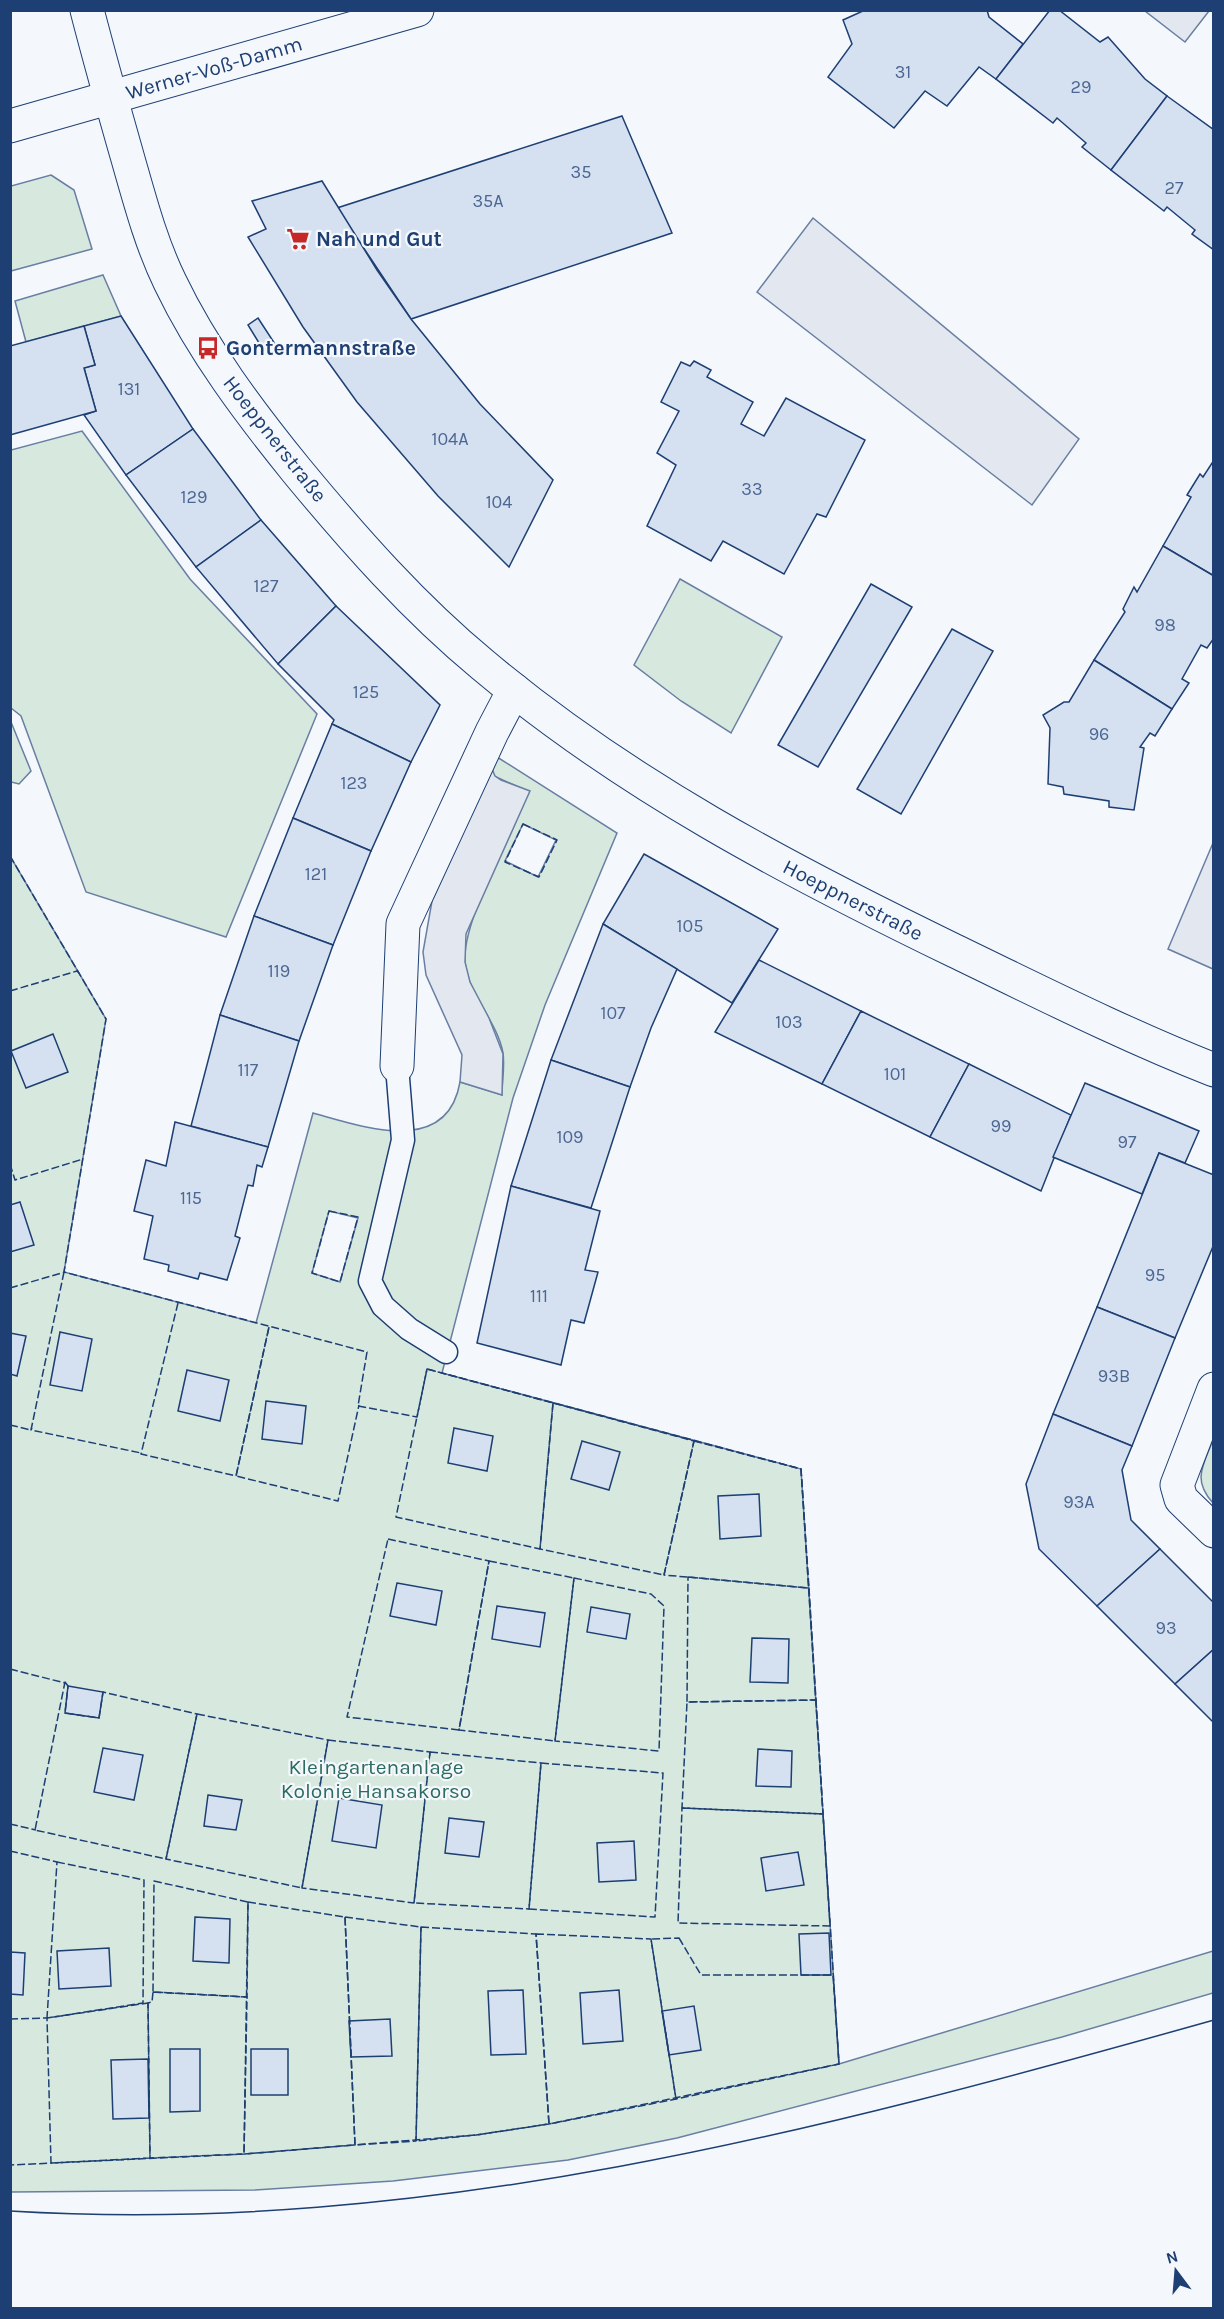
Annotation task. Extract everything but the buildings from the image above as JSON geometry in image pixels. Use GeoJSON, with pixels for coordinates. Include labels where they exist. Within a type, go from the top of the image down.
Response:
{"type":"FeatureCollection","features":[{"type":"Feature","properties":{"kind":"street","name":"Werner-Voß-Damm"},"geometry":{"type":"LineString","coordinates":[[10,126],[417,10]]}},
{"type":"Feature","properties":{"kind":"street"},"geometry":{"type":"LineString","coordinates":[[88,14],[111,98]]}},
{"type":"Feature","properties":{"kind":"street","name":"Hoeppnerstraße"},"geometry":{"type":"LineString","coordinates":[[111,98],[159,256],[190,319],[239,396],[281,452],[365,550],[440,627],[514,690],[667,800],[782,866],[1113,1027],[1214,1070]]}},
{"type":"Feature","properties":{"kind":"street"},"geometry":{"type":"LineString","coordinates":[[397,1065],[403,924],[492,732],[514,690]]}},
{"type":"Feature","properties":{"kind":"street"},"geometry":{"type":"LineString","coordinates":[[1214,1389],[1177,1485],[1181,1499],[1214,1531]]}},
{"type":"Feature","properties":{"kind":"lane"},"geometry":{"type":"LineString","coordinates":[[397,1065],[403,1140],[370,1281],[383,1306],[409,1329],[446,1352]]}},
{"type":"Feature","properties":{"kind":"green space"},"geometry":{"type":"Polygon","coordinates":[[[51,175],[74,190],[92,249],[11,271],[11,186],[51,175]]]}},
{"type":"Feature","properties":{"kind":"green space"},"geometry":{"type":"Polygon","coordinates":[[[103,275],[121,316],[26,342],[15,301],[103,275]]]}},
{"type":"Feature","properties":{"kind":"green space"},"geometry":{"type":"Polygon","coordinates":[[[82,431],[190,579],[317,714],[226,937],[86,892],[21,716],[11,708],[11,450],[82,431]]]}},
{"type":"Feature","properties":{"kind":"green space"},"geometry":{"type":"Polygon","coordinates":[[[680,579],[782,637],[731,733],[681,701],[634,665],[680,579]]]}},
{"type":"Feature","properties":{"kind":"green space"},"geometry":{"type":"Polygon","coordinates":[[[11,722],[31,771],[19,784],[11,782],[11,722]]]}},
{"type":"Feature","properties":{"kind":"green space","name":"Kleingartenanlage Kolonie Hansakorso"},"geometry":{"type":"Polygon","coordinates":[[[497,757],[617,833],[545,1005],[513,1098],[442,1373],[801,1469],[839,2064],[1213,1951],[1213,1993],[1062,2037],[677,2138],[568,2160],[393,2181],[255,2190],[11,2192],[10,856],[106,1019],[64,1272],[256,1323],[313,1113],[377,1129],[400,1131],[420,1129],[438,1121],[452,1106],[460,1082],[502,1095],[503,1053],[495,1029],[471,985],[465,961],[466,944],[479,901],[529,792],[494,776],[492,769],[497,757]],[[523,824],[505,861],[538,877],[556,840],[523,824]],[[329,1211],[312,1273],[340,1282],[358,1218],[329,1211]]]}},
{"type":"Feature","properties":{"kind":"green space"},"geometry":{"type":"Polygon","coordinates":[[[1213,1440],[1213,1503],[1203,1487],[1201,1473],[1213,1440]]]}},
{"type":"Feature","properties":{"kind":"shaded area"},"geometry":{"type":"Polygon","coordinates":[[[1145,11],[1209,11],[1185,42],[1145,11]]]}},
{"type":"Feature","properties":{"kind":"shaded area"},"geometry":{"type":"Polygon","coordinates":[[[813,218],[1079,439],[1032,505],[757,292],[813,218]]]}},
{"type":"Feature","properties":{"kind":"shaded area"},"geometry":{"type":"Polygon","coordinates":[[[492,769],[495,776],[501,780],[530,791],[466,934],[465,962],[470,982],[489,1018],[503,1054],[502,1095],[460,1082],[462,1055],[426,975],[423,952],[432,901],[492,769]]]}},
{"type":"Feature","properties":{"kind":"shaded area"},"geometry":{"type":"Polygon","coordinates":[[[1213,843],[1213,969],[1168,949],[1213,843]]]}},
{"type":"Feature","properties":{"kind":"tram line"},"geometry":{"type":"LineString","coordinates":[[10,2211],[164,2215],[317,2207],[469,2191],[619,2166],[769,2136],[917,2100],[1214,2020]]}},
{"type":"Feature","properties":{"kind":"fence"},"geometry":{"type":"LineString","coordinates":[[523,824],[557,840],[539,877],[505,862],[523,824]]}},
{"type":"Feature","properties":{"kind":"fence"},"geometry":{"type":"LineString","coordinates":[[10,856],[106,1019],[64,1272],[367,1352],[358,1406],[417,1417],[427,1369],[801,1469],[839,2064],[549,2124],[476,2135],[244,2154],[10,2165]]}},
{"type":"Feature","properties":{"kind":"fence"},"geometry":{"type":"LineString","coordinates":[[10,991],[77,971],[79,973]]}},
{"type":"Feature","properties":{"kind":"fence"},"geometry":{"type":"LineString","coordinates":[[10,1164],[15,1180],[83,1159]]}},
{"type":"Feature","properties":{"kind":"fence"},"geometry":{"type":"LineString","coordinates":[[329,1211],[358,1217],[340,1282],[312,1273],[329,1211]]}},
{"type":"Feature","properties":{"kind":"fence"},"geometry":{"type":"LineString","coordinates":[[64,1272],[31,1430],[141,1453]]}},
{"type":"Feature","properties":{"kind":"fence"},"geometry":{"type":"LineString","coordinates":[[10,1288],[65,1272]]}},
{"type":"Feature","properties":{"kind":"fence"},"geometry":{"type":"LineString","coordinates":[[178,1303],[141,1454],[236,1476],[269,1327]]}},
{"type":"Feature","properties":{"kind":"fence"},"geometry":{"type":"LineString","coordinates":[[269,1327],[236,1476],[338,1501],[359,1405]]}},
{"type":"Feature","properties":{"kind":"fence"},"geometry":{"type":"LineString","coordinates":[[427,1369],[553,1403],[540,1549],[396,1517],[427,1369]]}},
{"type":"Feature","properties":{"kind":"fence"},"geometry":{"type":"LineString","coordinates":[[553,1403],[694,1441],[664,1575],[540,1549],[553,1403]]}},
{"type":"Feature","properties":{"kind":"fence"},"geometry":{"type":"LineString","coordinates":[[10,1425],[31,1430],[32,1428]]}},
{"type":"Feature","properties":{"kind":"fence"},"geometry":{"type":"LineString","coordinates":[[694,1441],[801,1469],[809,1588],[664,1575],[694,1441]]}},
{"type":"Feature","properties":{"kind":"fence"},"geometry":{"type":"LineString","coordinates":[[388,1539],[489,1561],[459,1730],[347,1717],[388,1539]]}},
{"type":"Feature","properties":{"kind":"fence"},"geometry":{"type":"LineString","coordinates":[[489,1561],[574,1578],[555,1741],[459,1730],[489,1561]]}},
{"type":"Feature","properties":{"kind":"fence"},"geometry":{"type":"LineString","coordinates":[[688,1577],[809,1588],[816,1700],[687,1702],[688,1577]]}},
{"type":"Feature","properties":{"kind":"fence"},"geometry":{"type":"LineString","coordinates":[[574,1578],[651,1594],[664,1606],[659,1751],[555,1741],[574,1578]]}},
{"type":"Feature","properties":{"kind":"fence"},"geometry":{"type":"LineString","coordinates":[[10,1669],[65,1683]]}},
{"type":"Feature","properties":{"kind":"fence"},"geometry":{"type":"LineString","coordinates":[[65,1682],[68,1686],[65,1713],[99,1718],[103,1692],[197,1714],[166,1859],[35,1830],[65,1682]]}},
{"type":"Feature","properties":{"kind":"fence"},"geometry":{"type":"LineString","coordinates":[[816,1700],[823,1814],[682,1808],[687,1702],[816,1700]]}},
{"type":"Feature","properties":{"kind":"fence"},"geometry":{"type":"LineString","coordinates":[[197,1714],[328,1740],[302,1888],[166,1859],[197,1714]]}},
{"type":"Feature","properties":{"kind":"fence"},"geometry":{"type":"LineString","coordinates":[[328,1740],[430,1752],[414,1903],[302,1888],[328,1740]]}},
{"type":"Feature","properties":{"kind":"fence"},"geometry":{"type":"LineString","coordinates":[[430,1752],[541,1763],[529,1909],[414,1903],[430,1752]]}},
{"type":"Feature","properties":{"kind":"fence"},"geometry":{"type":"LineString","coordinates":[[541,1763],[663,1773],[655,1917],[529,1909],[541,1763]]}},
{"type":"Feature","properties":{"kind":"fence"},"geometry":{"type":"LineString","coordinates":[[682,1808],[823,1814],[830,1926],[678,1923],[682,1808]]}},
{"type":"Feature","properties":{"kind":"fence"},"geometry":{"type":"LineString","coordinates":[[10,1824],[36,1830]]}},
{"type":"Feature","properties":{"kind":"fence"},"geometry":{"type":"LineString","coordinates":[[10,1851],[57,1862]]}},
{"type":"Feature","properties":{"kind":"fence"},"geometry":{"type":"LineString","coordinates":[[57,1862],[144,1880],[143,2003],[47,2018],[57,1862]]}},
{"type":"Feature","properties":{"kind":"fence"},"geometry":{"type":"LineString","coordinates":[[154,1881],[248,1902],[247,1997],[153,1992],[154,1881]]}},
{"type":"Feature","properties":{"kind":"fence"},"geometry":{"type":"LineString","coordinates":[[248,1902],[345,1917],[355,2145],[244,2154],[248,1902]]}},
{"type":"Feature","properties":{"kind":"fence"},"geometry":{"type":"LineString","coordinates":[[345,1917],[421,1927],[416,2141],[355,2145],[345,1917]]}},
{"type":"Feature","properties":{"kind":"fence"},"geometry":{"type":"LineString","coordinates":[[421,1927],[536,1934],[549,2124],[416,2141],[421,1927]]}},
{"type":"Feature","properties":{"kind":"fence"},"geometry":{"type":"LineString","coordinates":[[536,1934],[651,1939],[676,2099],[549,2124],[536,1934]]}},
{"type":"Feature","properties":{"kind":"fence"},"geometry":{"type":"LineString","coordinates":[[679,1938],[701,1975],[833,1975],[839,2064],[676,2099],[651,1939],[679,1938]]}},
{"type":"Feature","properties":{"kind":"fence"},"geometry":{"type":"LineString","coordinates":[[153,1992],[247,1997],[244,2154],[150,2158],[148,2003],[152,2002],[153,1992]]}},
{"type":"Feature","properties":{"kind":"fence"},"geometry":{"type":"LineString","coordinates":[[148,2003],[150,2158],[51,2163],[47,2018],[148,2003]]}},
{"type":"Feature","properties":{"kind":"fence"},"geometry":{"type":"LineString","coordinates":[[10,2019],[47,2018]]}},
{"type":"Feature","properties":{"kind":"place","name":"Nah und Gut"},"geometry":{"type":"Point","coordinates":[298,239]}},
{"type":"Feature","properties":{"kind":"place","name":"Gontermannstraße"},"geometry":{"type":"Point","coordinates":[208,348]}}]}
